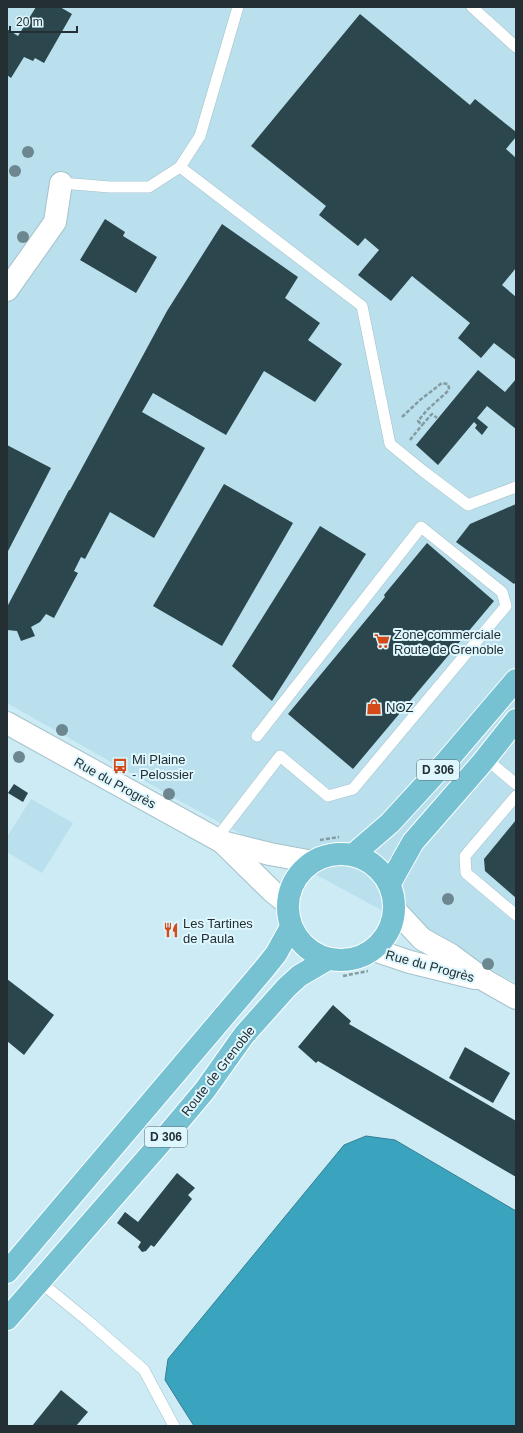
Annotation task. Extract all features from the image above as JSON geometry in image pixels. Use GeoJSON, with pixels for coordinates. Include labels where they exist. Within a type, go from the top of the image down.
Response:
{"type":"FeatureCollection","features":[{"type":"Feature","properties":{"kind":"main road","name":"D 306"},"geometry":{"type":"LineString","coordinates":[[354,854],[400,812],[446,762],[516,680]]}},
{"type":"Feature","properties":{"kind":"main road","name":"D 306"},"geometry":{"type":"LineString","coordinates":[[390,883],[414,842],[516,720]]}},
{"type":"Feature","properties":{"kind":"main road"},"geometry":{"type":"LineString","coordinates":[[340,853],[354,854],[368,860],[381,870],[390,883],[394,896],[395,910],[392,925],[385,939],[374,950],[359,958],[344,961],[328,959],[312,952],[300,941],[291,927],[288,916],[288,904],[292,887],[300,873],[313,862],[326,856],[340,853]]}},
{"type":"Feature","properties":{"kind":"main road","name":"D 306"},"geometry":{"type":"LineString","coordinates":[[7,1272],[264,969],[276,954],[291,927]]}},
{"type":"Feature","properties":{"kind":"main road","name":"Route de Grenoble"},"geometry":{"type":"LineString","coordinates":[[7,1318],[163,1140],[205,1090],[244,1035],[275,1000],[293,981],[328,959]]}},
{"type":"Feature","properties":{"kind":"street"},"geometry":{"type":"LineString","coordinates":[[7,290],[55,222],[61,183]]}},
{"type":"Feature","properties":{"kind":"street","name":"Rue du Progrès"},"geometry":{"type":"LineString","coordinates":[[7,723],[219,840],[270,854],[313,862]]}},
{"type":"Feature","properties":{"kind":"street","name":"Rue du Progrès"},"geometry":{"type":"LineString","coordinates":[[219,840],[273,892],[288,904]]}},
{"type":"Feature","properties":{"kind":"street","name":"Rue du Progrès"},"geometry":{"type":"LineString","coordinates":[[395,910],[422,938],[451,955],[486,981],[516,998]]}},
{"type":"Feature","properties":{"kind":"street","name":"Rue du Progrès"},"geometry":{"type":"LineString","coordinates":[[374,950],[410,962],[486,981]]}},
{"type":"Feature","properties":{"kind":"lane"},"geometry":{"type":"LineString","coordinates":[[61,183],[110,187],[149,187],[180,167],[200,136],[238,7]]}},
{"type":"Feature","properties":{"kind":"lane"},"geometry":{"type":"LineString","coordinates":[[472,7],[516,47]]}},
{"type":"Feature","properties":{"kind":"lane"},"geometry":{"type":"LineString","coordinates":[[180,167],[362,306],[390,444],[422,471],[468,505],[516,487]]}},
{"type":"Feature","properties":{"kind":"lane"},"geometry":{"type":"LineString","coordinates":[[219,840],[280,756],[328,796],[353,789],[506,606],[502,592],[421,527],[257,736]]}},
{"type":"Feature","properties":{"kind":"lane"},"geometry":{"type":"LineString","coordinates":[[485,758],[516,784]]}},
{"type":"Feature","properties":{"kind":"lane"},"geometry":{"type":"LineString","coordinates":[[516,796],[465,856],[466,873],[516,915]]}},
{"type":"Feature","properties":{"kind":"lane"},"geometry":{"type":"LineString","coordinates":[[39,1281],[144,1370],[174,1426]]}},
{"type":"Feature","properties":{"kind":"path"},"geometry":{"type":"LineString","coordinates":[[388,434],[403,431],[401,417],[404,413],[442,383],[448,384],[450,388],[418,421],[422,425]]}},
{"type":"Feature","properties":{"kind":"path"},"geometry":{"type":"LineString","coordinates":[[413,435],[432,414],[437,418]]}},
{"type":"Feature","properties":{"kind":"shaded area"},"geometry":{"type":"Polygon","coordinates":[[[7,7],[516,7],[516,983],[180,801],[7,703],[7,7]]]}},
{"type":"Feature","properties":{"kind":"shaded area"},"geometry":{"type":"Polygon","coordinates":[[[31,799],[73,823],[42,873],[7,852],[7,837],[31,799]]]}},
{"type":"Feature","properties":{"kind":"water"},"geometry":{"type":"Polygon","coordinates":[[[366,1136],[395,1140],[516,1211],[516,1426],[194,1426],[165,1380],[168,1359],[344,1145],[366,1136]]]}},
{"type":"Feature","properties":{"kind":"building"},"geometry":{"type":"Polygon","coordinates":[[[36,7],[60,7],[72,14],[44,63],[35,58],[33,61],[24,57],[11,78],[7,75],[7,29],[18,36],[36,7]]]}},
{"type":"Feature","properties":{"kind":"building"},"geometry":{"type":"Polygon","coordinates":[[[360,14],[470,105],[475,99],[516,132],[516,137],[506,149],[516,158],[516,268],[502,285],[516,297],[516,360],[494,343],[481,358],[458,338],[470,323],[412,276],[391,301],[358,275],[379,250],[365,238],[358,246],[319,215],[326,206],[251,146],[360,14]]]}},
{"type":"Feature","properties":{"kind":"building"},"geometry":{"type":"Polygon","coordinates":[[[105,219],[125,232],[123,236],[157,257],[136,293],[80,260],[105,219]]]}},
{"type":"Feature","properties":{"kind":"building"},"geometry":{"type":"Polygon","coordinates":[[[222,224],[298,277],[285,298],[320,323],[308,340],[342,364],[315,402],[264,371],[226,435],[153,393],[142,412],[205,448],[154,538],[110,512],[85,559],[81,557],[74,571],[78,573],[54,618],[46,614],[40,622],[31,627],[35,636],[21,641],[17,631],[7,630],[7,607],[167,311],[222,224]]]}},
{"type":"Feature","properties":{"kind":"building"},"geometry":{"type":"Polygon","coordinates":[[[478,370],[505,392],[516,379],[516,429],[487,406],[477,418],[488,427],[482,435],[475,428],[477,425],[474,422],[438,465],[416,445],[478,370]]]}},
{"type":"Feature","properties":{"kind":"building"},"geometry":{"type":"Polygon","coordinates":[[[7,445],[51,468],[7,553],[7,445]]]}},
{"type":"Feature","properties":{"kind":"building"},"geometry":{"type":"Polygon","coordinates":[[[224,484],[293,523],[222,646],[153,606],[224,484]]]}},
{"type":"Feature","properties":{"kind":"building"},"geometry":{"type":"Polygon","coordinates":[[[516,504],[516,582],[514,584],[456,542],[470,524],[516,504]]]}},
{"type":"Feature","properties":{"kind":"building"},"geometry":{"type":"Polygon","coordinates":[[[320,526],[366,554],[272,701],[232,666],[320,526]]]}},
{"type":"Feature","properties":{"kind":"building"},"geometry":{"type":"Polygon","coordinates":[[[427,543],[494,601],[353,769],[288,714],[385,597],[384,595],[427,543]]]}},
{"type":"Feature","properties":{"kind":"building"},"geometry":{"type":"Polygon","coordinates":[[[14,784],[28,793],[23,802],[8,793],[14,784]]]}},
{"type":"Feature","properties":{"kind":"building"},"geometry":{"type":"Polygon","coordinates":[[[516,820],[516,898],[485,871],[484,859],[516,820]]]}},
{"type":"Feature","properties":{"kind":"building"},"geometry":{"type":"Polygon","coordinates":[[[7,979],[54,1015],[24,1055],[7,1041],[7,979]]]}},
{"type":"Feature","properties":{"kind":"building"},"geometry":{"type":"Polygon","coordinates":[[[333,1005],[351,1021],[349,1024],[516,1121],[516,1177],[318,1061],[316,1063],[298,1047],[333,1005]]]}},
{"type":"Feature","properties":{"kind":"building"},"geometry":{"type":"Polygon","coordinates":[[[465,1047],[510,1073],[493,1103],[449,1078],[465,1047]]]}},
{"type":"Feature","properties":{"kind":"building"},"geometry":{"type":"Polygon","coordinates":[[[177,1173],[195,1188],[188,1195],[192,1199],[154,1247],[151,1245],[146,1251],[142,1252],[138,1247],[141,1242],[117,1223],[125,1212],[138,1222],[177,1173]]]}},
{"type":"Feature","properties":{"kind":"building"},"geometry":{"type":"Polygon","coordinates":[[[61,1390],[88,1412],[76,1426],[32,1426],[61,1390]]]}},
{"type":"Feature","properties":{"kind":"place","name":"Zone commerciale Route de Grenoble"},"geometry":{"type":"Point","coordinates":[382,641]}},
{"type":"Feature","properties":{"kind":"place","name":"NOZ"},"geometry":{"type":"Point","coordinates":[374,707]}},
{"type":"Feature","properties":{"kind":"place","name":"Mi Plaine - Pelossier"},"geometry":{"type":"Point","coordinates":[120,766]}},
{"type":"Feature","properties":{"kind":"place","name":"Les Tartines de Paula"},"geometry":{"type":"Point","coordinates":[171,930]}}]}
